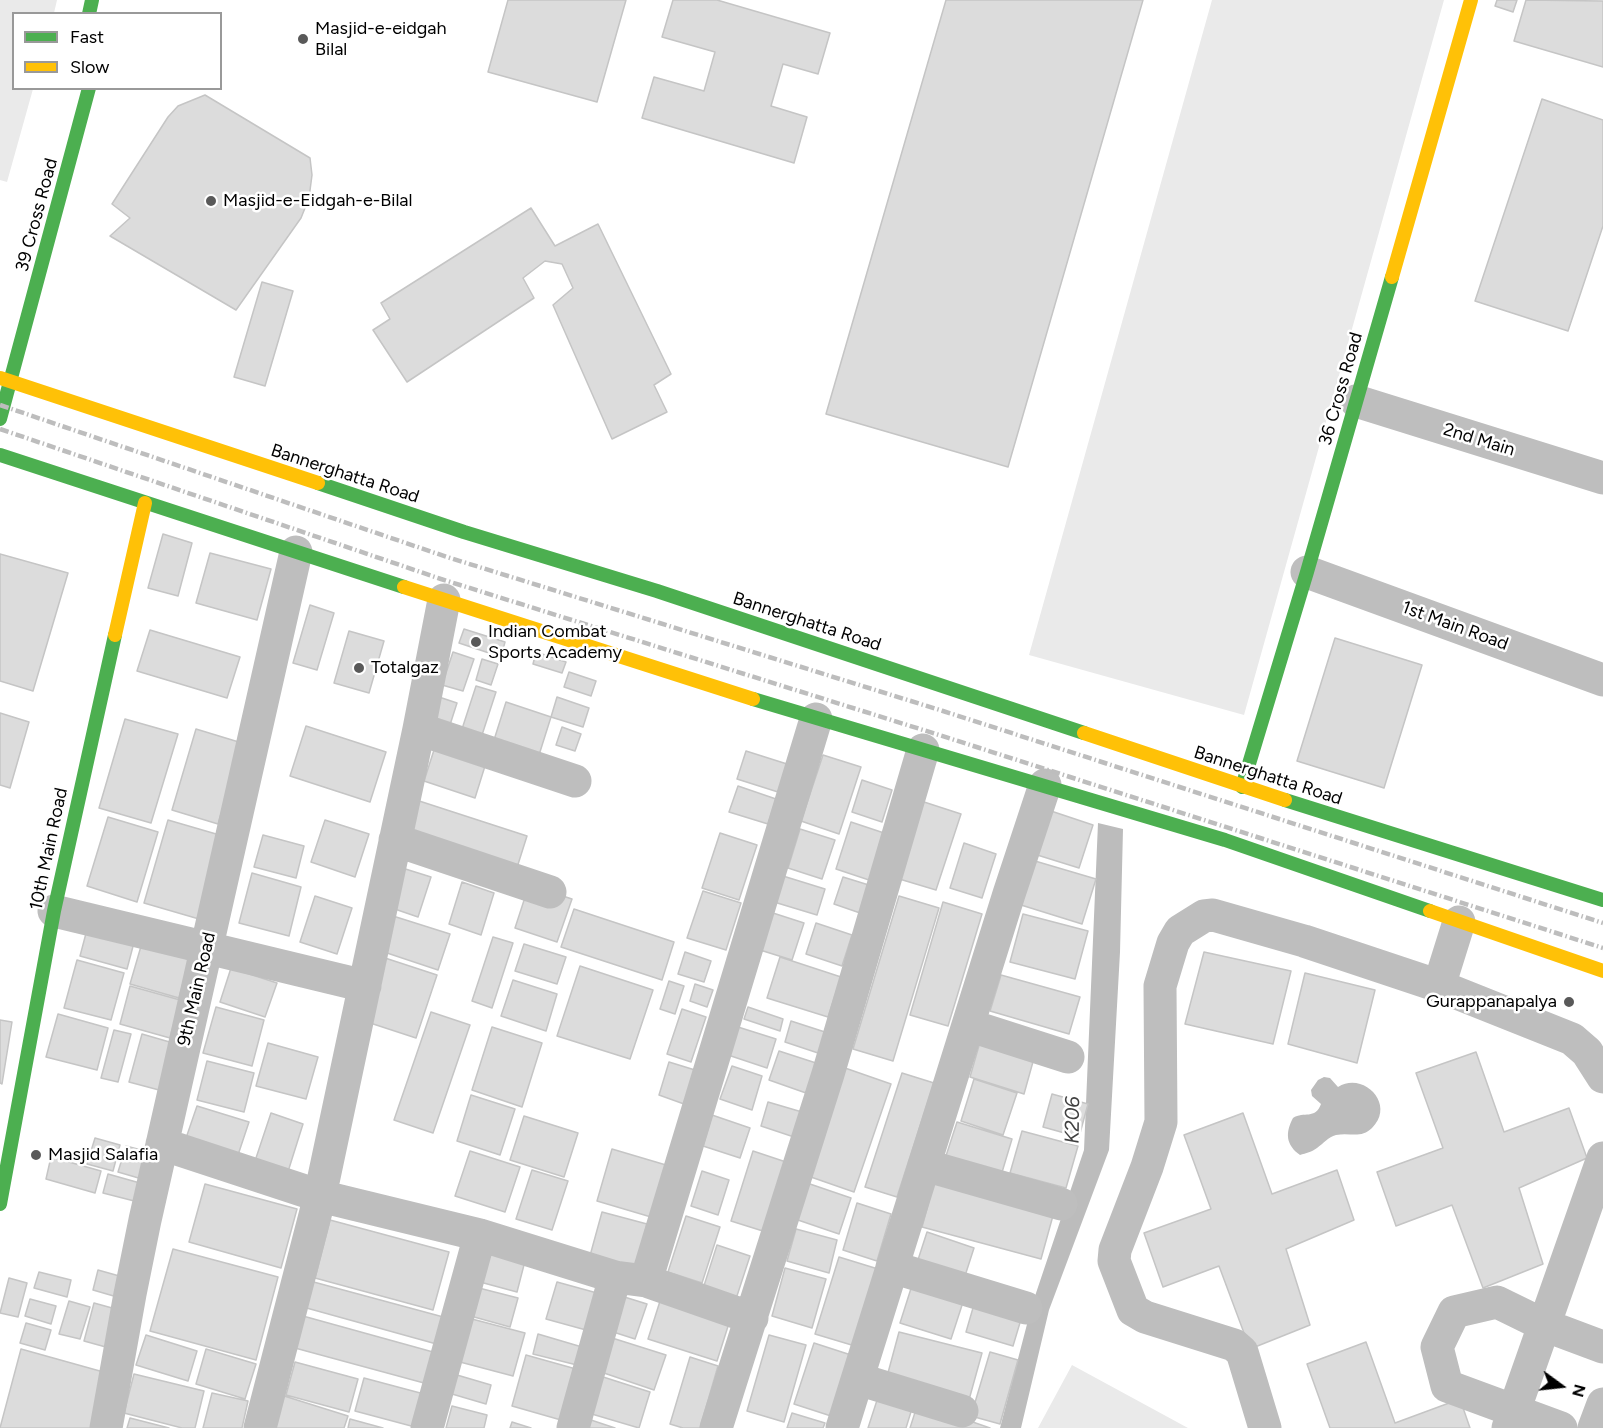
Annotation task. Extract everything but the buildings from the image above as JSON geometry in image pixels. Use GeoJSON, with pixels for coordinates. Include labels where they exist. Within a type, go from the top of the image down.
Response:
{"type":"FeatureCollection","features":[{"type":"Feature","properties":{"kind":"main road","name":"36 Cross Road"},"geometry":{"type":"LineString","coordinates":[[1242,787],[1307,572],[1471,0]]}},
{"type":"Feature","properties":{"kind":"main road","name":"39 Cross Road"},"geometry":{"type":"LineString","coordinates":[[0,420],[6,380],[88,90]]}},
{"type":"Feature","properties":{"kind":"main road","name":"Bannerghatta Road"},"geometry":{"type":"LineString","coordinates":[[6,380],[465,532],[1011,708],[1242,787],[1603,900]]}},
{"type":"Feature","properties":{"kind":"main road"},"geometry":{"type":"LineString","coordinates":[[0,455],[816,719],[1225,840],[1603,971]]}},
{"type":"Feature","properties":{"kind":"main road","name":"10th Main Road"},"geometry":{"type":"LineString","coordinates":[[0,1204],[8,1109],[144,503]]}},
{"type":"Feature","properties":{"kind":"street","name":"2nd Main"},"geometry":{"type":"LineString","coordinates":[[1356,401],[1603,478]]}},
{"type":"Feature","properties":{"kind":"street","name":"9th Main Road"},"geometry":{"type":"LineString","coordinates":[[106,1428],[130,1293],[162,1144],[296,552]]}},
{"type":"Feature","properties":{"kind":"street","name":"1st Main Road"},"geometry":{"type":"LineString","coordinates":[[1307,572],[1603,680]]}},
{"type":"Feature","properties":{"kind":"street"},"geometry":{"type":"LineString","coordinates":[[260,1428],[320,1196],[396,840],[444,600]]}},
{"type":"Feature","properties":{"kind":"street"},"geometry":{"type":"LineString","coordinates":[[573,1428],[631,1279],[816,719]]}},
{"type":"Feature","properties":{"kind":"street"},"geometry":{"type":"LineString","coordinates":[[419,729],[575,781]]}},
{"type":"Feature","properties":{"kind":"street"},"geometry":{"type":"LineString","coordinates":[[716,1428],[828,1074],[923,750]]}},
{"type":"Feature","properties":{"kind":"street"},"geometry":{"type":"LineString","coordinates":[[842,1428],[1045,785]]}},
{"type":"Feature","properties":{"kind":"street"},"geometry":{"type":"LineString","coordinates":[[396,840],[550,892]]}},
{"type":"Feature","properties":{"kind":"street"},"geometry":{"type":"LineString","coordinates":[[54,911],[206,950],[365,986]]}},
{"type":"Feature","properties":{"kind":"street"},"geometry":{"type":"LineString","coordinates":[[1266,1428],[1242,1352],[1234,1345],[1145,1317],[1133,1310],[1114,1261],[1115,1251],[1147,1167],[1161,1122],[1159,991],[1173,943],[1180,931],[1204,916],[1213,915],[1304,941],[1439,986],[1572,1039],[1587,1052],[1603,1077]]}},
{"type":"Feature","properties":{"kind":"street"},"geometry":{"type":"LineString","coordinates":[[1439,986],[1459,922]]}},
{"type":"Feature","properties":{"kind":"street"},"geometry":{"type":"LineString","coordinates":[[968,1025],[1068,1057]]}},
{"type":"Feature","properties":{"kind":"street"},"geometry":{"type":"LineString","coordinates":[[162,1144],[320,1196],[480,1235],[631,1279],[752,1318]]}},
{"type":"Feature","properties":{"kind":"street"},"geometry":{"type":"LineString","coordinates":[[1511,1419],[1603,1158]]}},
{"type":"Feature","properties":{"kind":"street"},"geometry":{"type":"LineString","coordinates":[[924,1165],[1061,1204]]}},
{"type":"Feature","properties":{"kind":"street"},"geometry":{"type":"LineString","coordinates":[[427,1428],[480,1235]]}},
{"type":"Feature","properties":{"kind":"street"},"geometry":{"type":"LineString","coordinates":[[892,1267],[1026,1308]]}},
{"type":"Feature","properties":{"kind":"street"},"geometry":{"type":"LineString","coordinates":[[1561,1428],[1511,1419],[1447,1386],[1437,1347],[1454,1312],[1497,1302],[1544,1325],[1603,1347]]}},
{"type":"Feature","properties":{"kind":"street"},"geometry":{"type":"LineString","coordinates":[[858,1379],[962,1412]]}},
{"type":"Feature","properties":{"kind":"street"},"geometry":{"type":"LineString","coordinates":[[1594,1428],[1603,1404]]}},
{"type":"Feature","properties":{"kind":"shaded area"},"geometry":{"type":"Polygon","coordinates":[[[0,0],[57,0],[54,12],[12,12],[12,90],[33,90],[7,182],[0,180],[0,0]]]}},
{"type":"Feature","properties":{"kind":"shaded area"},"geometry":{"type":"Polygon","coordinates":[[[1212,0],[1444,0],[1244,715],[1029,655],[1212,0]]]}},
{"type":"Feature","properties":{"kind":"shaded area"},"geometry":{"type":"Polygon","coordinates":[[[1098,823],[1123,829],[1120,952],[1109,1150],[1049,1310],[1021,1428],[1000,1428],[1032,1305],[1084,1150],[1098,823]]]}},
{"type":"Feature","properties":{"kind":"shaded area"},"geometry":{"type":"Polygon","coordinates":[[[1324,1077],[1330,1078],[1338,1087],[1348,1083],[1358,1083],[1367,1087],[1379,1101],[1378,1119],[1372,1128],[1364,1133],[1333,1136],[1315,1149],[1300,1155],[1290,1143],[1289,1129],[1293,1118],[1312,1114],[1319,1109],[1321,1104],[1312,1096],[1311,1090],[1318,1080],[1324,1077]]]}},
{"type":"Feature","properties":{"kind":"shaded area"},"geometry":{"type":"Polygon","coordinates":[[[1072,1365],[1188,1428],[1038,1428],[1072,1365]]]}},
{"type":"Feature","properties":{"kind":"railway"},"geometry":{"type":"LineString","coordinates":[[0,405],[447,557],[943,711],[1603,923]]}},
{"type":"Feature","properties":{"kind":"railway"},"geometry":{"type":"LineString","coordinates":[[0,429],[441,579],[936,734],[1603,948]]}},
{"type":"Feature","properties":{"kind":"traffic: fast"},"geometry":{"type":"LineString","coordinates":[[89,12],[92,0]]}},
{"type":"Feature","properties":{"kind":"traffic: fast"},"geometry":{"type":"LineString","coordinates":[[0,419],[88,90]]}},
{"type":"Feature","properties":{"kind":"traffic: fast"},"geometry":{"type":"LineString","coordinates":[[1242,787],[1392,277]]}},
{"type":"Feature","properties":{"kind":"traffic: fast"},"geometry":{"type":"LineString","coordinates":[[0,455],[404,587]]}},
{"type":"Feature","properties":{"kind":"traffic: fast"},"geometry":{"type":"LineString","coordinates":[[318,483],[464,532],[657,591],[1084,733]]}},
{"type":"Feature","properties":{"kind":"traffic: fast"},"geometry":{"type":"LineString","coordinates":[[0,1204],[54,911],[115,635]]}},
{"type":"Feature","properties":{"kind":"traffic: fast"},"geometry":{"type":"LineString","coordinates":[[753,699],[1225,840],[1430,911]]}},
{"type":"Feature","properties":{"kind":"traffic: fast"},"geometry":{"type":"LineString","coordinates":[[1285,800],[1603,900]]}},
{"type":"Feature","properties":{"kind":"traffic: slow"},"geometry":{"type":"LineString","coordinates":[[1392,277],[1471,0]]}},
{"type":"Feature","properties":{"kind":"traffic: slow"},"geometry":{"type":"LineString","coordinates":[[0,378],[318,483]]}},
{"type":"Feature","properties":{"kind":"traffic: slow"},"geometry":{"type":"LineString","coordinates":[[115,635],[145,503]]}},
{"type":"Feature","properties":{"kind":"traffic: slow"},"geometry":{"type":"LineString","coordinates":[[404,587],[753,699]]}},
{"type":"Feature","properties":{"kind":"traffic: slow"},"geometry":{"type":"LineString","coordinates":[[1084,733],[1285,800]]}},
{"type":"Feature","properties":{"kind":"traffic: slow"},"geometry":{"type":"LineString","coordinates":[[1430,911],[1603,971]]}},
{"type":"Feature","properties":{"kind":"place","name":"Masjid-e-eidgah Bilal"},"geometry":{"type":"Point","coordinates":[303,39]}},
{"type":"Feature","properties":{"kind":"place","name":"Masjid-e-Eidgah-e-Bilal"},"geometry":{"type":"Point","coordinates":[211,201]}},
{"type":"Feature","properties":{"kind":"place","name":"Indian Combat Sports Academy"},"geometry":{"type":"Point","coordinates":[476,642]}},
{"type":"Feature","properties":{"kind":"place","name":"Totalgaz"},"geometry":{"type":"Point","coordinates":[359,668]}},
{"type":"Feature","properties":{"kind":"place","name":"Gurappanapalya"},"geometry":{"type":"Point","coordinates":[1569,1002]}},
{"type":"Feature","properties":{"kind":"place","name":"Masjid Salafia"},"geometry":{"type":"Point","coordinates":[36,1155]}},
{"type":"Feature","properties":{"kind":"water label","name":"K206"},"geometry":{"type":"Point","coordinates":[1073,1120]}}]}
